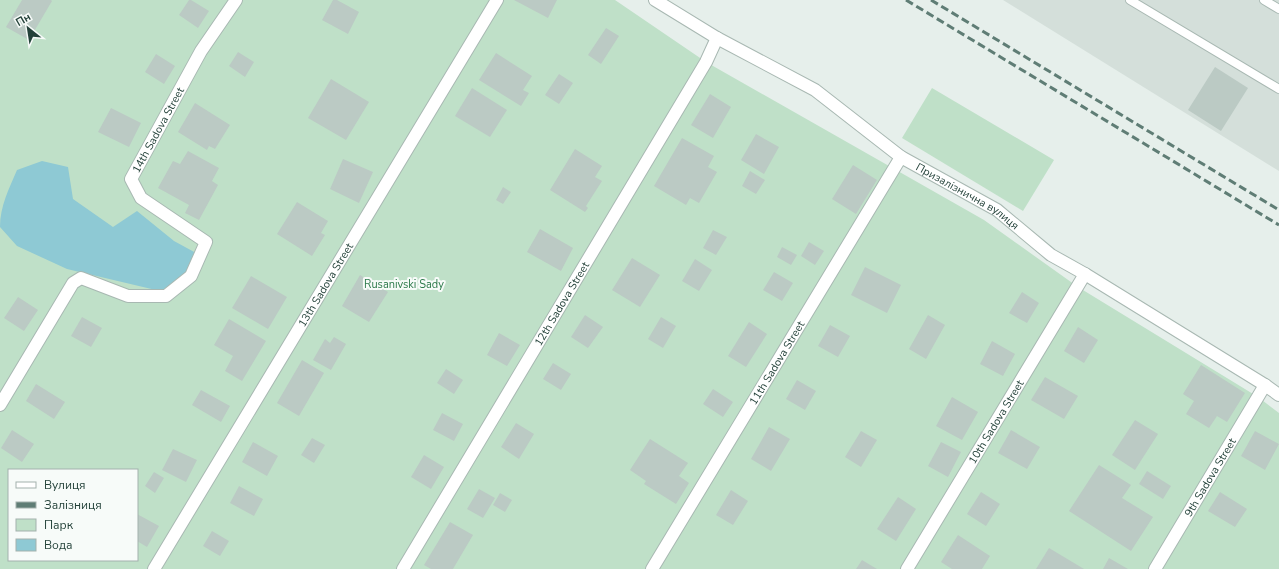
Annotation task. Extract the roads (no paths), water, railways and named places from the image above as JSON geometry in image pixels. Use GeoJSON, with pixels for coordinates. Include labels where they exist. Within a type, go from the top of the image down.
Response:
{"type":"FeatureCollection","features":[{"type":"Feature","properties":{"kind":"street","name":"14th Sadova Street"},"geometry":{"type":"LineString","coordinates":[[0,405],[73,283],[81,278],[128,296],[166,296],[191,276],[206,242],[141,198],[131,178],[201,51],[236,0]]}},
{"type":"Feature","properties":{"kind":"street","name":"13th Sadova Street"},"geometry":{"type":"LineString","coordinates":[[154,569],[497,0]]}},
{"type":"Feature","properties":{"kind":"street","name":"Призалізнична вулиця"},"geometry":{"type":"LineString","coordinates":[[655,0],[717,38],[815,90],[901,157],[997,210],[1051,255],[1085,274],[1279,395]]}},
{"type":"Feature","properties":{"kind":"street","name":"12th Sadova Street"},"geometry":{"type":"LineString","coordinates":[[403,569],[706,62],[717,38]]}},
{"type":"Feature","properties":{"kind":"street","name":"11th Sadova Street"},"geometry":{"type":"LineString","coordinates":[[652,569],[901,157]]}},
{"type":"Feature","properties":{"kind":"street","name":"10th Sadova Street"},"geometry":{"type":"LineString","coordinates":[[907,569],[1085,274]]}},
{"type":"Feature","properties":{"kind":"street","name":"9th Sadova Street"},"geometry":{"type":"LineString","coordinates":[[1154,569],[1265,385]]}},
{"type":"Feature","properties":{"kind":"lane"},"geometry":{"type":"LineString","coordinates":[[1130,0],[1279,88]]}},
{"type":"Feature","properties":{"kind":"lane"},"geometry":{"type":"LineString","coordinates":[[1264,0],[1279,9]]}},
{"type":"Feature","properties":{"kind":"water"},"geometry":{"type":"Polygon","coordinates":[[[42,161],[68,167],[73,199],[113,227],[137,211],[174,241],[196,253],[184,278],[160,291],[67,269],[17,246],[0,227],[3,205],[17,170],[42,161]]]}},
{"type":"Feature","properties":{"kind":"railway"},"geometry":{"type":"LineString","coordinates":[[906,0],[1279,225]]}},
{"type":"Feature","properties":{"kind":"railway"},"geometry":{"type":"LineString","coordinates":[[931,0],[1279,210]]}},
{"type":"Feature","properties":{"kind":"park label","name":"Rusanivski Sady"},"geometry":{"type":"Point","coordinates":[404,284]}}]}
